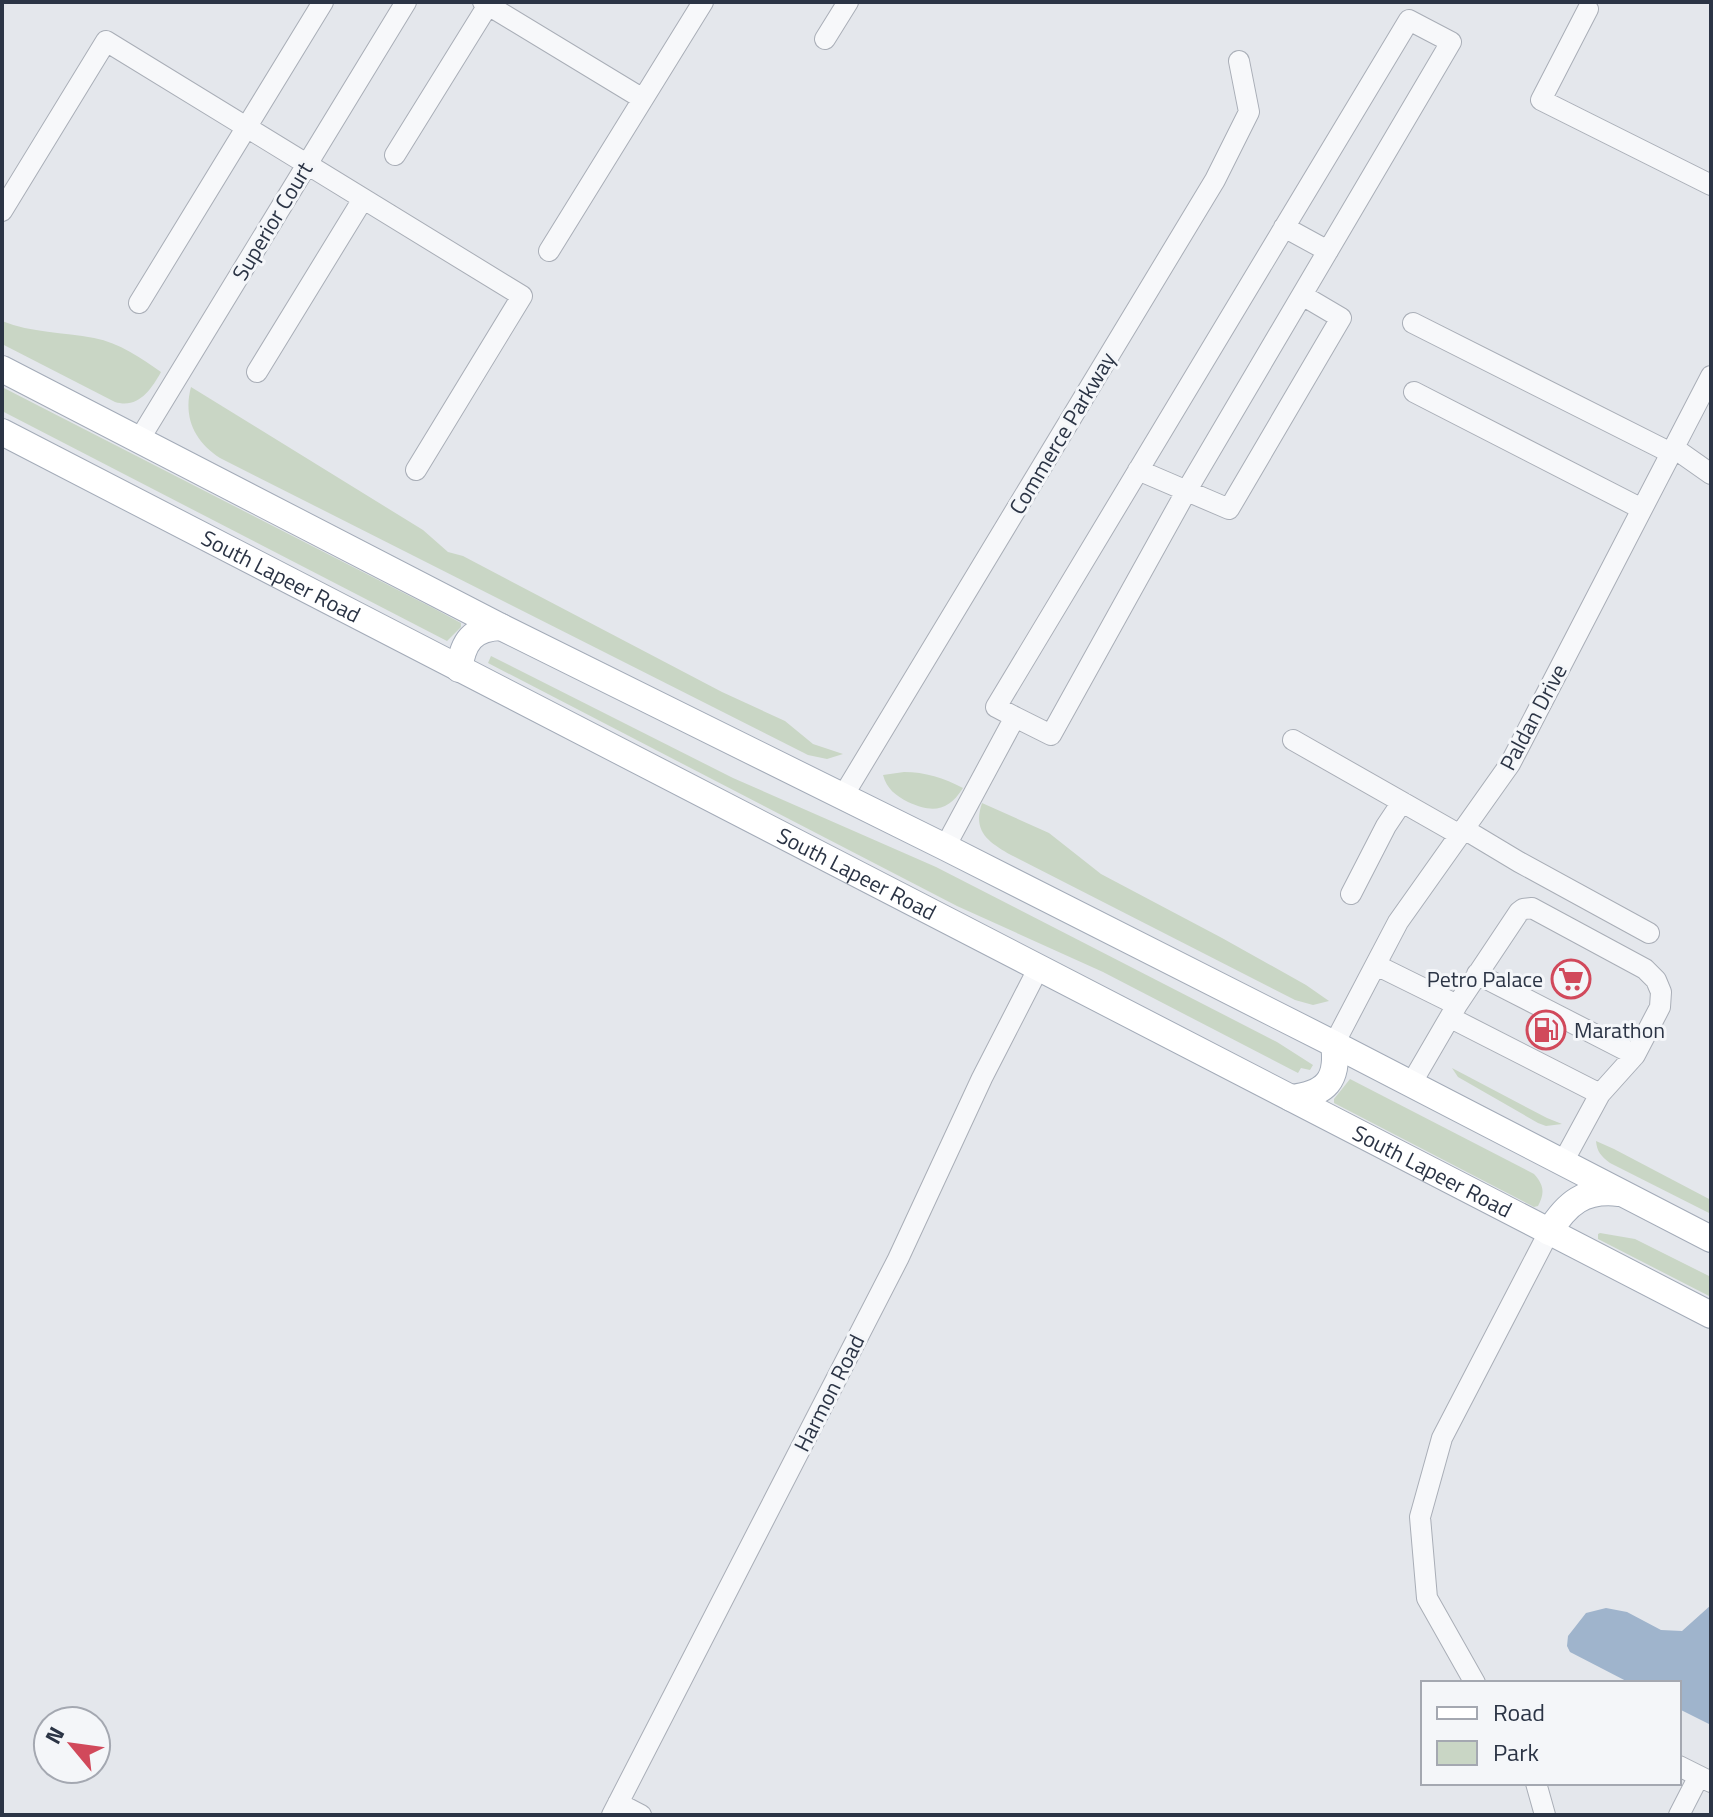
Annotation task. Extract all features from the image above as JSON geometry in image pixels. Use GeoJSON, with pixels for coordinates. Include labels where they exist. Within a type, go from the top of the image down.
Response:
{"type":"FeatureCollection","features":[{"type":"Feature","properties":{"kind":"main road"},"geometry":{"type":"LineString","coordinates":[[2,369],[501,627],[945,847],[1711,1239]]}},
{"type":"Feature","properties":{"kind":"main road","name":"South Lapeer Road"},"geometry":{"type":"LineString","coordinates":[[2,432],[1711,1315]]}},
{"type":"Feature","properties":{"kind":"main road"},"geometry":{"type":"LineString","coordinates":[[459,669],[461,657],[471,638],[479,631],[501,627]]}},
{"type":"Feature","properties":{"kind":"main road"},"geometry":{"type":"LineString","coordinates":[[1291,1098],[1319,1092],[1329,1082],[1336,1058],[1334,1044]]}},
{"type":"Feature","properties":{"kind":"main road"},"geometry":{"type":"LineString","coordinates":[[1549,1232],[1573,1202],[1604,1191],[1623,1194]]}},
{"type":"Feature","properties":{"kind":"street"},"geometry":{"type":"LineString","coordinates":[[139,303],[323,2]]}},
{"type":"Feature","properties":{"kind":"street","name":"Superior Court"},"geometry":{"type":"LineString","coordinates":[[139,440],[406,2]]}},
{"type":"Feature","properties":{"kind":"street"},"geometry":{"type":"LineString","coordinates":[[549,251],[703,2]]}},
{"type":"Feature","properties":{"kind":"street"},"geometry":{"type":"LineString","coordinates":[[825,39],[848,2]]}},
{"type":"Feature","properties":{"kind":"street"},"geometry":{"type":"LineString","coordinates":[[395,155],[486,4],[643,99]]}},
{"type":"Feature","properties":{"kind":"street"},"geometry":{"type":"LineString","coordinates":[[1588,9],[1541,100],[1711,185]]}},
{"type":"Feature","properties":{"kind":"street"},"geometry":{"type":"LineString","coordinates":[[1409,20],[1451,42],[1328,251],[1187,490],[1051,735],[996,707],[1409,20]]}},
{"type":"Feature","properties":{"kind":"street"},"geometry":{"type":"LineString","coordinates":[[2,211],[106,41],[522,296],[416,470]]}},
{"type":"Feature","properties":{"kind":"street","name":"Commerce Parkway"},"geometry":{"type":"LineString","coordinates":[[843,796],[1215,180],[1249,112],[1239,61]]}},
{"type":"Feature","properties":{"kind":"street"},"geometry":{"type":"LineString","coordinates":[[257,372],[363,199]]}},
{"type":"Feature","properties":{"kind":"street"},"geometry":{"type":"LineString","coordinates":[[1284,227],[1328,251]]}},
{"type":"Feature","properties":{"kind":"street"},"geometry":{"type":"LineString","coordinates":[[1138,470],[1229,509],[1341,318],[1302,295]]}},
{"type":"Feature","properties":{"kind":"street"},"geometry":{"type":"LineString","coordinates":[[1413,323],[1672,451],[1711,474]]}},
{"type":"Feature","properties":{"kind":"street","name":"Paldan Drive"},"geometry":{"type":"LineString","coordinates":[[1334,1044],[1398,922],[1516,753],[1711,376]]}},
{"type":"Feature","properties":{"kind":"street"},"geometry":{"type":"LineString","coordinates":[[1414,392],[1642,509]]}},
{"type":"Feature","properties":{"kind":"street"},"geometry":{"type":"LineString","coordinates":[[945,847],[1015,717]]}},
{"type":"Feature","properties":{"kind":"street"},"geometry":{"type":"LineString","coordinates":[[1293,740],[1402,802],[1649,933]]}},
{"type":"Feature","properties":{"kind":"street"},"geometry":{"type":"LineString","coordinates":[[1351,894],[1402,802]]}},
{"type":"Feature","properties":{"kind":"street"},"geometry":{"type":"LineString","coordinates":[[1411,1084],[1477,974],[1519,912],[1532,908],[1645,969],[1656,980],[1661,992],[1660,1007],[1635,1055],[1600,1094],[1563,1162]]}},
{"type":"Feature","properties":{"kind":"street"},"geometry":{"type":"LineString","coordinates":[[1376,965],[1600,1094]]}},
{"type":"Feature","properties":{"kind":"street","name":"Harmon Road"},"geometry":{"type":"LineString","coordinates":[[615,1809],[898,1259],[982,1078],[1039,967]]}},
{"type":"Feature","properties":{"kind":"street"},"geometry":{"type":"LineString","coordinates":[[1477,974],[1635,1055]]}},
{"type":"Feature","properties":{"kind":"street"},"geometry":{"type":"LineString","coordinates":[[1474,1681],[1427,1598],[1420,1517],[1442,1438],[1549,1232]]}},
{"type":"Feature","properties":{"kind":"street"},"geometry":{"type":"LineString","coordinates":[[1679,1815],[1705,1779],[1681,1767]]}},
{"type":"Feature","properties":{"kind":"street"},"geometry":{"type":"LineString","coordinates":[[1537,1785],[1545,1815]]}},
{"type":"Feature","properties":{"kind":"street"},"geometry":{"type":"LineString","coordinates":[[615,1809],[641,1815]]}},
{"type":"Feature","properties":{"kind":"green space"},"geometry":{"type":"Polygon","coordinates":[[[2,321],[36,330],[104,340],[161,372],[148,391],[137,400],[115,402],[2,344],[2,321]]]}},
{"type":"Feature","properties":{"kind":"green space"},"geometry":{"type":"Polygon","coordinates":[[[2,387],[435,609],[461,623],[461,627],[447,641],[2,411],[2,387]]]}},
{"type":"Feature","properties":{"kind":"green space"},"geometry":{"type":"Polygon","coordinates":[[[191,387],[423,530],[448,552],[463,556],[722,692],[785,721],[813,744],[843,754],[827,759],[808,755],[220,458],[203,444],[193,427],[188,408],[191,387]]]}},
{"type":"Feature","properties":{"kind":"green space"},"geometry":{"type":"Polygon","coordinates":[[[491,656],[733,778],[936,867],[1277,1042],[1313,1065],[1310,1070],[1301,1068],[1298,1073],[1103,972],[957,906],[488,663],[491,656]]]}},
{"type":"Feature","properties":{"kind":"green space"},"geometry":{"type":"Polygon","coordinates":[[[904,772],[934,776],[963,788],[945,806],[925,808],[895,794],[883,775],[904,772]]]}},
{"type":"Feature","properties":{"kind":"green space"},"geometry":{"type":"Polygon","coordinates":[[[982,803],[1049,833],[1101,874],[1222,938],[1329,1001],[1313,1005],[1295,1000],[1011,855],[984,835],[979,822],[982,803]]]}},
{"type":"Feature","properties":{"kind":"green space"},"geometry":{"type":"Polygon","coordinates":[[[1452,1068],[1562,1124],[1546,1126],[1538,1123],[1458,1077],[1452,1068]]]}},
{"type":"Feature","properties":{"kind":"green space"},"geometry":{"type":"Polygon","coordinates":[[[1350,1079],[1534,1174],[1542,1189],[1538,1206],[1534,1207],[1334,1103],[1350,1079]]]}},
{"type":"Feature","properties":{"kind":"green space"},"geometry":{"type":"Polygon","coordinates":[[[1596,1141],[1711,1200],[1711,1214],[1610,1163],[1600,1154],[1596,1141]]]}},
{"type":"Feature","properties":{"kind":"green space"},"geometry":{"type":"Polygon","coordinates":[[[1600,1233],[1635,1239],[1711,1277],[1711,1297],[1598,1239],[1600,1233]]]}},
{"type":"Feature","properties":{"kind":"water"},"geometry":{"type":"Polygon","coordinates":[[[1711,1605],[1711,1725],[1681,1710],[1681,1681],[1626,1681],[1570,1652],[1567,1646],[1568,1636],[1586,1613],[1606,1608],[1627,1612],[1661,1630],[1682,1631],[1711,1605]]]}},
{"type":"Feature","properties":{"kind":"place","name":"Petro Palace"},"geometry":{"type":"Point","coordinates":[1571,979]}},
{"type":"Feature","properties":{"kind":"place","name":"Marathon"},"geometry":{"type":"Point","coordinates":[1546,1030]}}]}
